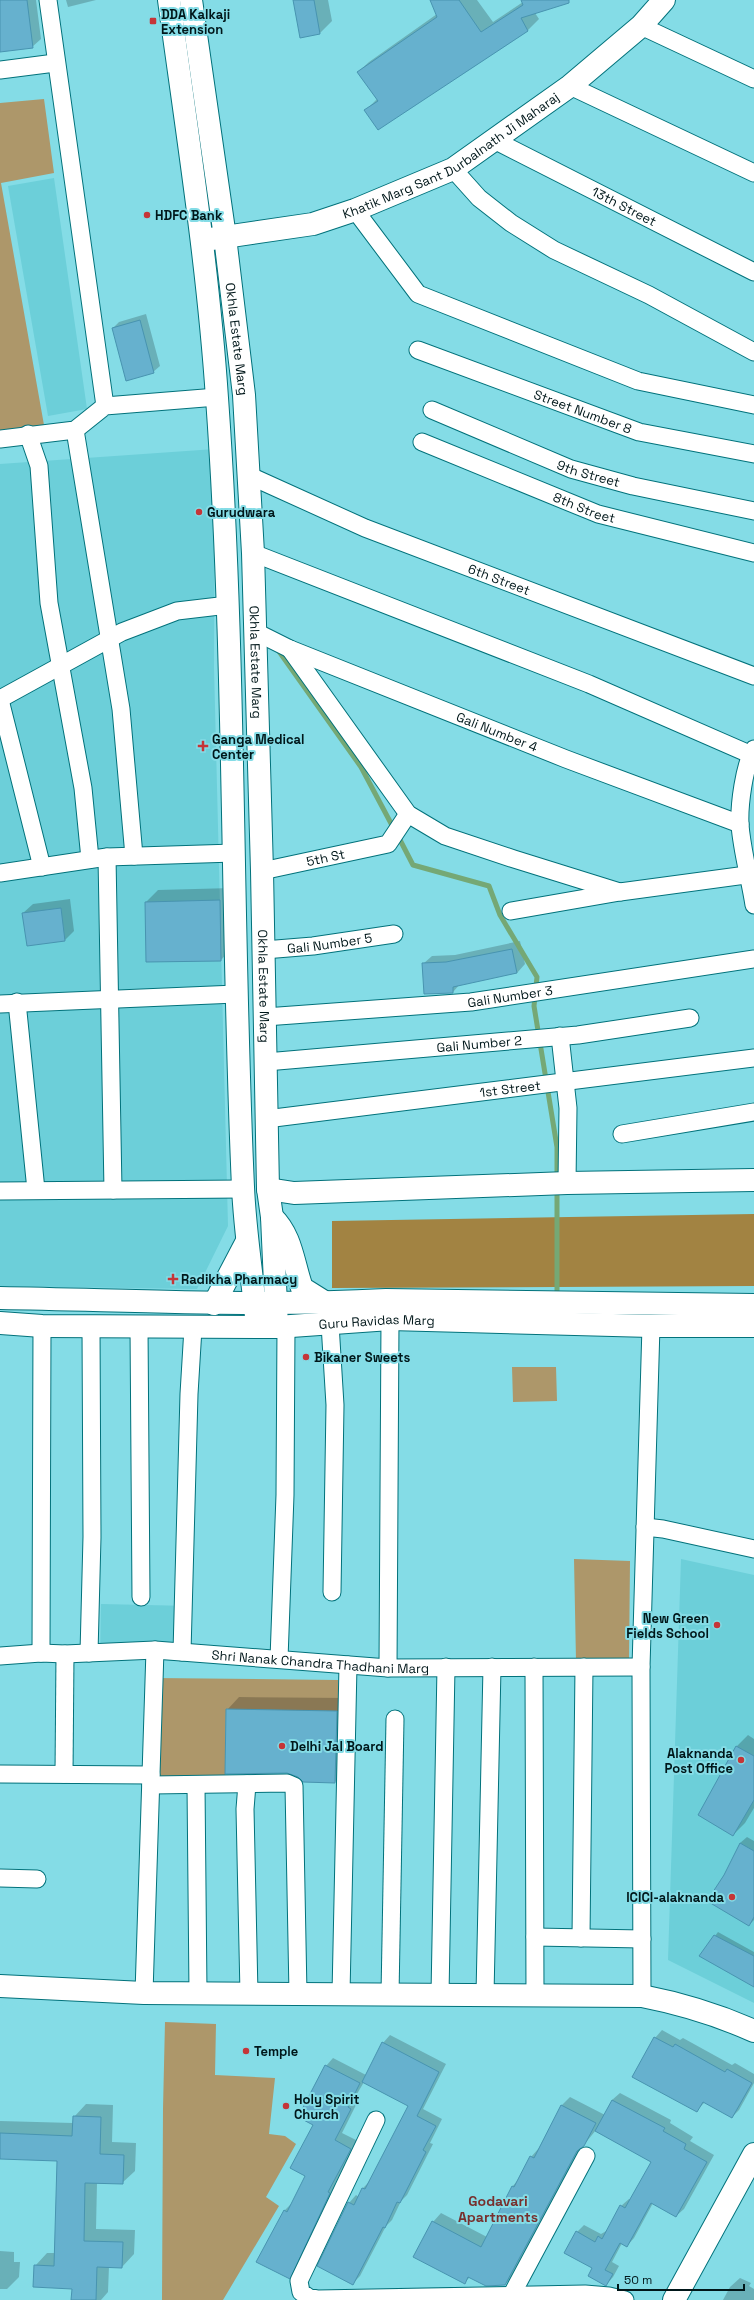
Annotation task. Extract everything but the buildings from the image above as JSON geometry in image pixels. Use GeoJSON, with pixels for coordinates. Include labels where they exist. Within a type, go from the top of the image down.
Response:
{"type":"FeatureCollection","features":[{"type":"Feature","properties":{"kind":"main road","name":"Okhla Estate Marg"},"geometry":{"type":"LineString","coordinates":[[169,0],[202,240],[217,397],[228,605],[236,994],[243,1189],[247,1242],[273,1327]]}},
{"type":"Feature","properties":{"kind":"main road","name":"Okhla Estate Marg"},"geometry":{"type":"LineString","coordinates":[[191,0],[225,237],[244,395],[254,553],[264,950],[266,1118],[268,1189],[272,1217],[266,1303]]}},
{"type":"Feature","properties":{"kind":"main road","name":"Khatik Marg Sant Durbalnath Ji Maharaj"},"geometry":{"type":"LineString","coordinates":[[202,240],[314,224],[355,210],[453,169],[570,86],[641,26],[664,0]]}},
{"type":"Feature","properties":{"kind":"main road"},"geometry":{"type":"LineString","coordinates":[[268,1189],[294,1193],[567,1184],[754,1180]]}},
{"type":"Feature","properties":{"kind":"main road"},"geometry":{"type":"LineString","coordinates":[[272,1217],[281,1226],[288,1238],[302,1288],[328,1314]]}},
{"type":"Feature","properties":{"kind":"main road"},"geometry":{"type":"LineString","coordinates":[[214,1304],[247,1242]]}},
{"type":"Feature","properties":{"kind":"main road","name":"Guru Ravidas Marg"},"geometry":{"type":"LineString","coordinates":[[0,1298],[214,1304],[266,1303],[328,1314],[390,1319],[651,1326],[754,1326]]}},
{"type":"Feature","properties":{"kind":"main road","name":"Guru Ravidas Marg"},"geometry":{"type":"LineString","coordinates":[[0,1323],[42,1326],[193,1328],[273,1327],[386,1300],[754,1305]]}},
{"type":"Feature","properties":{"kind":"main road"},"geometry":{"type":"LineString","coordinates":[[0,1986],[144,1993],[642,1996],[682,2004],[725,2018],[754,2031]]}},
{"type":"Feature","properties":{"kind":"main road"},"geometry":{"type":"LineString","coordinates":[[674,2300],[754,2154]]}},
{"type":"Feature","properties":{"kind":"street"},"geometry":{"type":"LineString","coordinates":[[48,0],[55,63],[105,406]]}},
{"type":"Feature","properties":{"kind":"street"},"geometry":{"type":"LineString","coordinates":[[641,26],[754,79]]}},
{"type":"Feature","properties":{"kind":"street"},"geometry":{"type":"LineString","coordinates":[[0,70],[55,63]]}},
{"type":"Feature","properties":{"kind":"street"},"geometry":{"type":"LineString","coordinates":[[570,86],[754,173]]}},
{"type":"Feature","properties":{"kind":"street","name":"13th Street"},"geometry":{"type":"LineString","coordinates":[[494,140],[754,272]]}},
{"type":"Feature","properties":{"kind":"street"},"geometry":{"type":"LineString","coordinates":[[453,169],[479,198],[511,223],[554,250],[649,294],[754,352]]}},
{"type":"Feature","properties":{"kind":"street"},"geometry":{"type":"LineString","coordinates":[[355,210],[418,294],[638,381],[754,404]]}},
{"type":"Feature","properties":{"kind":"street","name":"Street Number 8"},"geometry":{"type":"LineString","coordinates":[[418,350],[639,432],[754,454]]}},
{"type":"Feature","properties":{"kind":"street"},"geometry":{"type":"LineString","coordinates":[[0,439],[28,434],[75,430],[105,406],[217,397]]}},
{"type":"Feature","properties":{"kind":"street","name":"9th Street"},"geometry":{"type":"LineString","coordinates":[[432,410],[571,469],[633,486],[754,511]]}},
{"type":"Feature","properties":{"kind":"street"},"geometry":{"type":"LineString","coordinates":[[75,430],[121,709],[134,856]]}},
{"type":"Feature","properties":{"kind":"street"},"geometry":{"type":"LineString","coordinates":[[28,434],[40,466],[49,603],[83,788],[90,859]]}},
{"type":"Feature","properties":{"kind":"street","name":"8th Street"},"geometry":{"type":"LineString","coordinates":[[422,442],[598,514],[754,553]]}},
{"type":"Feature","properties":{"kind":"street","name":"6th Street"},"geometry":{"type":"LineString","coordinates":[[248,475],[365,528],[754,676]]}},
{"type":"Feature","properties":{"kind":"street"},"geometry":{"type":"LineString","coordinates":[[254,553],[589,684],[753,753],[745,780],[740,824],[751,875],[754,905]]}},
{"type":"Feature","properties":{"kind":"street"},"geometry":{"type":"LineString","coordinates":[[42,867],[0,700],[110,639],[177,611],[228,605]]}},
{"type":"Feature","properties":{"kind":"street","name":"Gali Number 4"},"geometry":{"type":"LineString","coordinates":[[256,632],[290,649],[566,759],[740,824]]}},
{"type":"Feature","properties":{"kind":"street"},"geometry":{"type":"LineString","coordinates":[[290,649],[408,814],[445,836],[620,892]]}},
{"type":"Feature","properties":{"kind":"street","name":"5th St"},"geometry":{"type":"LineString","coordinates":[[262,871],[388,844],[408,814]]}},
{"type":"Feature","properties":{"kind":"street"},"geometry":{"type":"LineString","coordinates":[[0,873],[107,857],[234,853]]}},
{"type":"Feature","properties":{"kind":"street"},"geometry":{"type":"LineString","coordinates":[[107,857],[113,1190]]}},
{"type":"Feature","properties":{"kind":"street"},"geometry":{"type":"LineString","coordinates":[[511,911],[620,892],[751,875]]}},
{"type":"Feature","properties":{"kind":"street","name":"Gali Number 5"},"geometry":{"type":"LineString","coordinates":[[264,950],[313,946],[394,934]]}},
{"type":"Feature","properties":{"kind":"street","name":"Gali Number 3"},"geometry":{"type":"LineString","coordinates":[[265,1018],[471,1002],[754,958]]}},
{"type":"Feature","properties":{"kind":"street"},"geometry":{"type":"LineString","coordinates":[[0,1004],[109,998],[236,994]]}},
{"type":"Feature","properties":{"kind":"street"},"geometry":{"type":"LineString","coordinates":[[17,1002],[36,1190]]}},
{"type":"Feature","properties":{"kind":"street","name":"Gali Number 2"},"geometry":{"type":"LineString","coordinates":[[266,1062],[560,1036],[690,1018]]}},
{"type":"Feature","properties":{"kind":"street"},"geometry":{"type":"LineString","coordinates":[[560,1036],[566,1081],[567,1184]]}},
{"type":"Feature","properties":{"kind":"street","name":"1st Street"},"geometry":{"type":"LineString","coordinates":[[266,1118],[754,1058]]}},
{"type":"Feature","properties":{"kind":"street"},"geometry":{"type":"LineString","coordinates":[[622,1134],[754,1112]]}},
{"type":"Feature","properties":{"kind":"street"},"geometry":{"type":"LineString","coordinates":[[0,1191],[243,1189]]}},
{"type":"Feature","properties":{"kind":"street"},"geometry":{"type":"LineString","coordinates":[[328,1314],[335,1405],[332,1592]]}},
{"type":"Feature","properties":{"kind":"street"},"geometry":{"type":"LineString","coordinates":[[388,1668],[390,1319]]}},
{"type":"Feature","properties":{"kind":"street"},"geometry":{"type":"LineString","coordinates":[[41,1653],[42,1326]]}},
{"type":"Feature","properties":{"kind":"street"},"geometry":{"type":"LineString","coordinates":[[89,1653],[92,1529],[91,1326]]}},
{"type":"Feature","properties":{"kind":"street"},"geometry":{"type":"LineString","coordinates":[[642,1996],[642,1666],[651,1326]]}},
{"type":"Feature","properties":{"kind":"street"},"geometry":{"type":"LineString","coordinates":[[139,1327],[141,1597]]}},
{"type":"Feature","properties":{"kind":"street"},"geometry":{"type":"LineString","coordinates":[[273,1327],[285,1495],[279,1659]]}},
{"type":"Feature","properties":{"kind":"street"},"geometry":{"type":"LineString","coordinates":[[182,1652],[189,1394],[193,1328]]}},
{"type":"Feature","properties":{"kind":"street"},"geometry":{"type":"LineString","coordinates":[[645,1527],[663,1529],[754,1549]]}},
{"type":"Feature","properties":{"kind":"street"},"geometry":{"type":"LineString","coordinates":[[144,1993],[155,1650]]}},
{"type":"Feature","properties":{"kind":"street","name":"Shri Nanak Chandra Thadhani Marg"},"geometry":{"type":"LineString","coordinates":[[0,1656],[41,1653],[65,1654],[155,1650],[388,1668],[642,1666]]}},
{"type":"Feature","properties":{"kind":"street"},"geometry":{"type":"LineString","coordinates":[[64,1774],[65,1654]]}},
{"type":"Feature","properties":{"kind":"street"},"geometry":{"type":"LineString","coordinates":[[341,1994],[348,1664]]}},
{"type":"Feature","properties":{"kind":"street"},"geometry":{"type":"LineString","coordinates":[[440,1995],[446,1667]]}},
{"type":"Feature","properties":{"kind":"street"},"geometry":{"type":"LineString","coordinates":[[485,1995],[492,1667]]}},
{"type":"Feature","properties":{"kind":"street"},"geometry":{"type":"LineString","coordinates":[[534,1667],[535,1995]]}},
{"type":"Feature","properties":{"kind":"street"},"geometry":{"type":"LineString","coordinates":[[582,1938],[584,1667]]}},
{"type":"Feature","properties":{"kind":"street"},"geometry":{"type":"LineString","coordinates":[[390,1995],[395,1719]]}},
{"type":"Feature","properties":{"kind":"street"},"geometry":{"type":"LineString","coordinates":[[0,1774],[64,1774],[151,1780],[196,1785],[287,1783],[294,1786],[298,1994]]}},
{"type":"Feature","properties":{"kind":"street"},"geometry":{"type":"LineString","coordinates":[[247,1784],[245,1809],[249,1994]]}},
{"type":"Feature","properties":{"kind":"street"},"geometry":{"type":"LineString","coordinates":[[196,1785],[198,1993]]}},
{"type":"Feature","properties":{"kind":"street"},"geometry":{"type":"LineString","coordinates":[[0,1878],[37,1879]]}},
{"type":"Feature","properties":{"kind":"street"},"geometry":{"type":"LineString","coordinates":[[535,1937],[642,1939]]}},
{"type":"Feature","properties":{"kind":"street"},"geometry":{"type":"LineString","coordinates":[[376,2120],[299,2281],[301,2292],[308,2297],[318,2299],[585,2294],[609,2296],[625,2300]]}},
{"type":"Feature","properties":{"kind":"street"},"geometry":{"type":"LineString","coordinates":[[511,2296],[586,2156]]}},
{"type":"Feature","properties":{"kind":"shaded area"},"geometry":{"type":"Polygon","coordinates":[[[44,99],[54,173],[1,183],[44,425],[0,435],[0,103],[44,99]]]}},
{"type":"Feature","properties":{"kind":"shaded area"},"geometry":{"type":"Polygon","coordinates":[[[54,178],[87,409],[48,416],[8,186],[54,178]]]}},
{"type":"Feature","properties":{"kind":"shaded area"},"geometry":{"type":"Polygon","coordinates":[[[215,449],[214,667],[228,1226],[197,1289],[0,1286],[0,464],[215,449]]]}},
{"type":"Feature","properties":{"kind":"shaded area"},"geometry":{"type":"Polygon","coordinates":[[[754,1214],[754,1286],[332,1288],[332,1221],[754,1214]]]}},
{"type":"Feature","properties":{"kind":"shaded area"},"geometry":{"type":"Polygon","coordinates":[[[512,1367],[556,1367],[557,1401],[513,1402],[512,1367]]]}},
{"type":"Feature","properties":{"kind":"shaded area"},"geometry":{"type":"Polygon","coordinates":[[[574,1559],[630,1561],[629,1662],[576,1661],[574,1559]]]}},
{"type":"Feature","properties":{"kind":"shaded area"},"geometry":{"type":"Polygon","coordinates":[[[681,1559],[754,1575],[754,2003],[668,1960],[681,1559]]]}},
{"type":"Feature","properties":{"kind":"shaded area"},"geometry":{"type":"Polygon","coordinates":[[[101,1604],[191,1606],[190,1661],[100,1659],[101,1604]]]}},
{"type":"Feature","properties":{"kind":"shaded area"},"geometry":{"type":"Polygon","coordinates":[[[154,1678],[338,1680],[338,1711],[226,1710],[225,1781],[153,1781],[154,1678]]]}},
{"type":"Feature","properties":{"kind":"shaded area"},"geometry":{"type":"Polygon","coordinates":[[[165,2022],[216,2024],[215,2075],[275,2078],[269,2134],[285,2136],[296,2144],[266,2197],[279,2206],[223,2300],[162,2300],[165,2022]]]}},
{"type":"Feature","properties":{"kind":"waterway"},"geometry":{"type":"LineString","coordinates":[[278,650],[361,767],[394,829]]}},
{"type":"Feature","properties":{"kind":"waterway"},"geometry":{"type":"LineString","coordinates":[[398,836],[413,865],[489,886],[500,915],[537,977],[534,1006],[557,1147],[557,1179]]}},
{"type":"Feature","properties":{"kind":"waterway"},"geometry":{"type":"LineString","coordinates":[[557,1189],[557,1292]]}},
{"type":"Feature","properties":{"kind":"place","name":"DDA Kalkaji Extension"},"geometry":{"type":"Point","coordinates":[153,21]}},
{"type":"Feature","properties":{"kind":"place","name":"HDFC Bank"},"geometry":{"type":"Point","coordinates":[147,215]}},
{"type":"Feature","properties":{"kind":"place","name":"Gurudwara"},"geometry":{"type":"Point","coordinates":[199,512]}},
{"type":"Feature","properties":{"kind":"place","name":"Ganga Medical Center"},"geometry":{"type":"Point","coordinates":[203,746]}},
{"type":"Feature","properties":{"kind":"place","name":"Radikha Pharmacy"},"geometry":{"type":"Point","coordinates":[173,1279]}},
{"type":"Feature","properties":{"kind":"place","name":"Bikaner Sweets"},"geometry":{"type":"Point","coordinates":[306,1357]}},
{"type":"Feature","properties":{"kind":"place","name":"New Green Fields School"},"geometry":{"type":"Point","coordinates":[717,1625]}},
{"type":"Feature","properties":{"kind":"place","name":"Delhi Jal Board"},"geometry":{"type":"Point","coordinates":[282,1746]}},
{"type":"Feature","properties":{"kind":"place","name":"Alaknanda Post Office"},"geometry":{"type":"Point","coordinates":[741,1760]}},
{"type":"Feature","properties":{"kind":"place","name":"ICICI-alaknanda"},"geometry":{"type":"Point","coordinates":[732,1897]}},
{"type":"Feature","properties":{"kind":"place","name":"Temple"},"geometry":{"type":"Point","coordinates":[246,2051]}},
{"type":"Feature","properties":{"kind":"place","name":"Holy Spirit Church"},"geometry":{"type":"Point","coordinates":[286,2106]}},
{"type":"Feature","properties":{"kind":"district","name":"Godavari Apartments"},"geometry":{"type":"Point","coordinates":[498,2210]}}]}
